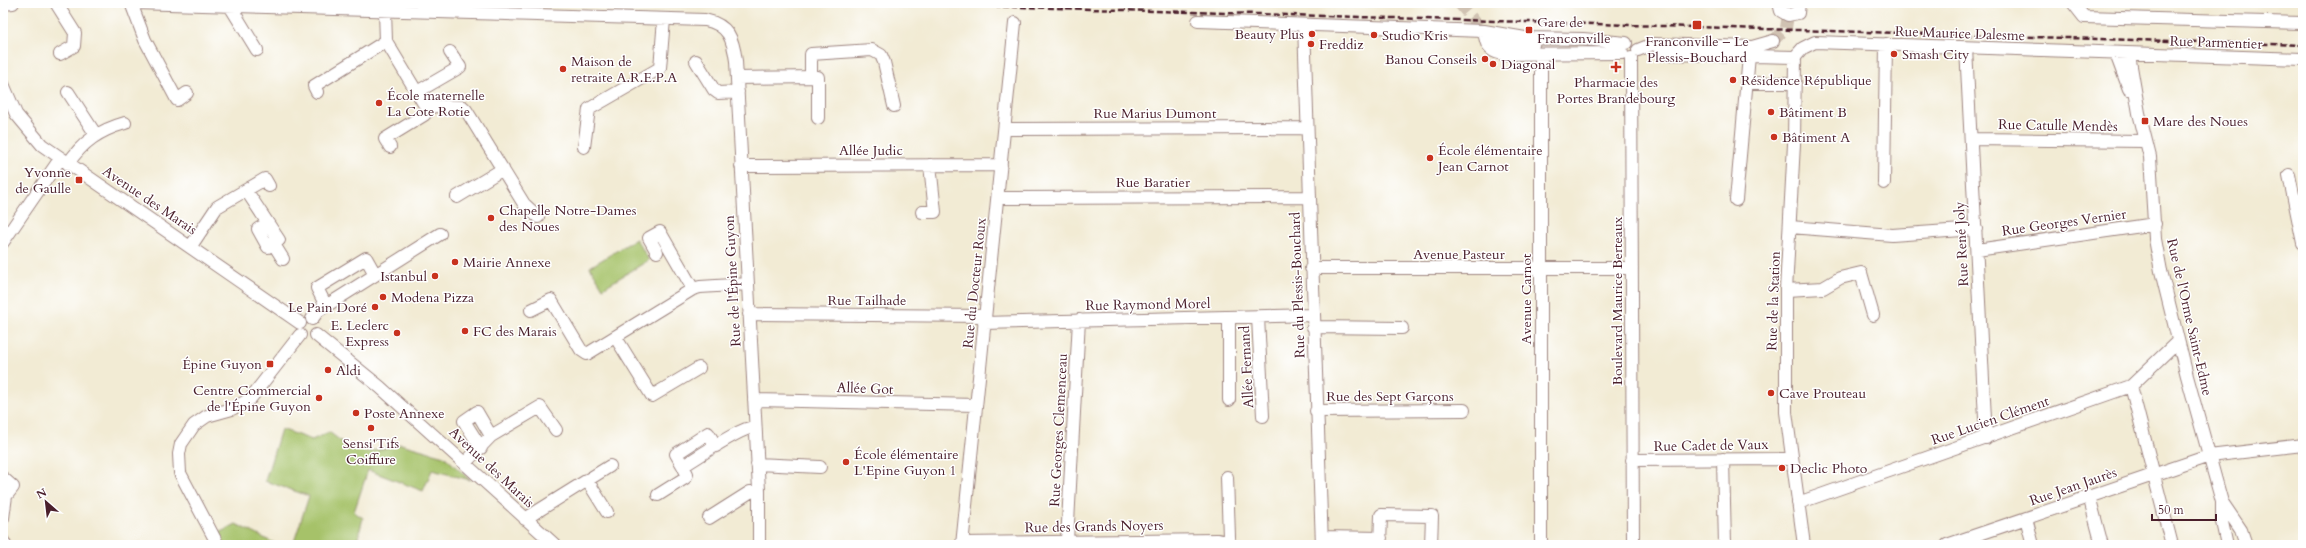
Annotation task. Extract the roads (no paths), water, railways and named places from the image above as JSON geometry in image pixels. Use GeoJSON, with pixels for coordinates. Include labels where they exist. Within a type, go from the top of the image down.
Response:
{"type":"FeatureCollection","features":[{"type":"Feature","properties":{"kind":"street"},"geometry":{"type":"LineString","coordinates":[[3,4],[13,3]]}},
{"type":"Feature","properties":{"kind":"street"},"geometry":{"type":"LineString","coordinates":[[56,3],[75,33],[74,46],[60,54]]}},
{"type":"Feature","properties":{"kind":"street"},"geometry":{"type":"LineString","coordinates":[[131,3],[145,40],[177,100],[187,93]]}},
{"type":"Feature","properties":{"kind":"street"},"geometry":{"type":"LineString","coordinates":[[135,3],[664,19],[660,68],[589,109],[584,147]]}},
{"type":"Feature","properties":{"kind":"street"},"geometry":{"type":"LineString","coordinates":[[1779,3],[1782,11],[1788,15],[1798,13],[1799,3]]}},
{"type":"Feature","properties":{"kind":"street"},"geometry":{"type":"LineString","coordinates":[[2073,3],[2084,16],[2198,21],[2303,23]]}},
{"type":"Feature","properties":{"kind":"street"},"geometry":{"type":"LineString","coordinates":[[230,6],[257,50]]}},
{"type":"Feature","properties":{"kind":"street"},"geometry":{"type":"LineString","coordinates":[[385,11],[386,41],[424,104],[432,106],[463,107],[524,204],[538,217]]}},
{"type":"Feature","properties":{"kind":"street","name":"Rue de l'Épine Guyon"},"geometry":{"type":"LineString","coordinates":[[664,19],[717,22],[724,28],[732,40],[738,92],[759,490],[760,545]]}},
{"type":"Feature","properties":{"kind":"street"},"geometry":{"type":"LineString","coordinates":[[1198,20],[1484,31],[1525,38],[1583,39],[1628,51]]}},
{"type":"Feature","properties":{"kind":"street","name":"Rue du Docteur Roux"},"geometry":{"type":"LineString","coordinates":[[962,544],[1015,23]]}},
{"type":"Feature","properties":{"kind":"street","name":"Rue du Plessis-Bouchard"},"geometry":{"type":"LineString","coordinates":[[1304,25],[1308,197],[1322,541]]}},
{"type":"Feature","properties":{"kind":"street"},"geometry":{"type":"LineString","coordinates":[[1484,31],[1486,44],[1490,50],[1502,54],[1628,51],[1655,44],[1752,47],[1773,42]]}},
{"type":"Feature","properties":{"kind":"street"},"geometry":{"type":"LineString","coordinates":[[1493,40],[1510,45],[1611,47],[1628,51]]}},
{"type":"Feature","properties":{"kind":"street"},"geometry":{"type":"LineString","coordinates":[[317,92],[314,86],[386,41]]}},
{"type":"Feature","properties":{"kind":"street","name":"Rue Maurice Dalesme"},"geometry":{"type":"LineString","coordinates":[[1795,57],[1803,48],[1815,42],[2129,55]]}},
{"type":"Feature","properties":{"kind":"street"},"geometry":{"type":"LineString","coordinates":[[1655,44],[1666,54],[1795,57]]}},
{"type":"Feature","properties":{"kind":"street"},"geometry":{"type":"LineString","coordinates":[[1884,183],[1886,44]]}},
{"type":"Feature","properties":{"kind":"street","name":"Rue René Joly"},"geometry":{"type":"LineString","coordinates":[[1966,48],[1986,438]]}},
{"type":"Feature","properties":{"kind":"street"},"geometry":{"type":"LineString","coordinates":[[811,76],[811,54],[872,50],[881,55],[884,62],[894,106]]}},
{"type":"Feature","properties":{"kind":"street","name":"Boulevard Maurice Berteaux"},"geometry":{"type":"LineString","coordinates":[[1628,51],[1632,268],[1633,545]]}},
{"type":"Feature","properties":{"kind":"street"},"geometry":{"type":"LineString","coordinates":[[417,92],[460,67],[450,52]]}},
{"type":"Feature","properties":{"kind":"street","name":"Avenue Carnot"},"geometry":{"type":"LineString","coordinates":[[1541,54],[1541,545]]}},
{"type":"Feature","properties":{"kind":"street","name":"Rue de l'Orme Saint-Edme"},"geometry":{"type":"LineString","coordinates":[[2116,54],[2139,113]]}},
{"type":"Feature","properties":{"kind":"street","name":"Rue de l'Orme Saint-Edme"},"geometry":{"type":"LineString","coordinates":[[2129,55],[2139,113],[2150,156],[2154,224],[2161,270],[2178,341],[2222,502],[2230,517],[2241,530],[2246,545]]}},
{"type":"Feature","properties":{"kind":"street","name":"Rue Parmentier"},"geometry":{"type":"LineString","coordinates":[[2129,55],[2303,59]]}},
{"type":"Feature","properties":{"kind":"street"},"geometry":{"type":"LineString","coordinates":[[1736,200],[1745,87],[1747,83],[1748,56]]}},
{"type":"Feature","properties":{"kind":"street","name":"Rue de la Station"},"geometry":{"type":"LineString","coordinates":[[1795,57],[1790,227],[1786,290],[1786,412],[1791,459],[1804,545]]}},
{"type":"Feature","properties":{"kind":"street"},"geometry":{"type":"LineString","coordinates":[[696,60],[714,90],[718,93],[738,92]]}},
{"type":"Feature","properties":{"kind":"street"},"geometry":{"type":"LineString","coordinates":[[737,78],[818,77],[818,118]]}},
{"type":"Feature","properties":{"kind":"street"},"geometry":{"type":"LineString","coordinates":[[1747,83],[1795,82]]}},
{"type":"Feature","properties":{"kind":"street","name":"Avenue des Marais"},"geometry":{"type":"LineString","coordinates":[[3,84],[16,114],[42,145],[191,246],[304,326]]}},
{"type":"Feature","properties":{"kind":"street"},"geometry":{"type":"LineString","coordinates":[[68,92],[96,135]]}},
{"type":"Feature","properties":{"kind":"street"},"geometry":{"type":"LineString","coordinates":[[390,147],[385,139],[424,115],[432,106]]}},
{"type":"Feature","properties":{"kind":"street"},"geometry":{"type":"LineString","coordinates":[[3,242],[64,161],[86,141],[110,127],[125,123]]}},
{"type":"Feature","properties":{"kind":"street","name":"Rue Marius Dumont"},"geometry":{"type":"LineString","coordinates":[[1005,129],[1306,128]]}},
{"type":"Feature","properties":{"kind":"street","name":"Rue Catulle Mendès"},"geometry":{"type":"LineString","coordinates":[[1971,138],[2145,141]]}},
{"type":"Feature","properties":{"kind":"street"},"geometry":{"type":"LineString","coordinates":[[922,212],[935,212],[930,165]]}},
{"type":"Feature","properties":{"kind":"street","name":"Allée Judic"},"geometry":{"type":"LineString","coordinates":[[741,166],[1001,165]]}},
{"type":"Feature","properties":{"kind":"street"},"geometry":{"type":"LineString","coordinates":[[457,197],[503,169]]}},
{"type":"Feature","properties":{"kind":"street"},"geometry":{"type":"LineString","coordinates":[[2289,175],[2303,243]]}},
{"type":"Feature","properties":{"kind":"street"},"geometry":{"type":"LineString","coordinates":[[191,246],[217,207],[264,179],[269,186]]}},
{"type":"Feature","properties":{"kind":"street"},"geometry":{"type":"LineString","coordinates":[[246,190],[268,223],[258,229],[268,246],[273,243],[283,259]]}},
{"type":"Feature","properties":{"kind":"street","name":"Rue Baratier"},"geometry":{"type":"LineString","coordinates":[[998,198],[1308,197]]}},
{"type":"Feature","properties":{"kind":"street","name":"Rue Georges Vernier"},"geometry":{"type":"LineString","coordinates":[[1977,250],[2154,224]]}},
{"type":"Feature","properties":{"kind":"street"},"geometry":{"type":"LineString","coordinates":[[1790,227],[1892,235],[1976,229]]}},
{"type":"Feature","properties":{"kind":"street"},"geometry":{"type":"LineString","coordinates":[[657,252],[649,238],[660,232],[693,289]]}},
{"type":"Feature","properties":{"kind":"street"},"geometry":{"type":"LineString","coordinates":[[218,545],[180,473],[179,454],[181,444],[194,425],[207,416],[232,409],[250,399],[313,316],[375,274],[440,234]]}},
{"type":"Feature","properties":{"kind":"street"},"geometry":{"type":"LineString","coordinates":[[326,306],[317,288],[366,258],[375,274]]}},
{"type":"Feature","properties":{"kind":"street","name":"Avenue Pasteur"},"geometry":{"type":"LineString","coordinates":[[1311,268],[1632,268]]}},
{"type":"Feature","properties":{"kind":"street"},"geometry":{"type":"LineString","coordinates":[[1786,290],[1823,288],[1840,278],[1862,273],[1873,315]]}},
{"type":"Feature","properties":{"kind":"street"},"geometry":{"type":"LineString","coordinates":[[531,310],[551,300],[581,350],[586,354],[616,338],[693,289],[700,287],[748,284]]}},
{"type":"Feature","properties":{"kind":"street","name":"Rue Tailhade"},"geometry":{"type":"LineString","coordinates":[[749,314],[985,320]]}},
{"type":"Feature","properties":{"kind":"street","name":"Rue Raymond Morel"},"geometry":{"type":"LineString","coordinates":[[985,320],[1258,317],[1402,328]]}},
{"type":"Feature","properties":{"kind":"street","name":"Allée Fernand"},"geometry":{"type":"LineString","coordinates":[[1258,317],[1263,416]]}},
{"type":"Feature","properties":{"kind":"street"},"geometry":{"type":"LineString","coordinates":[[1229,318],[1229,400]]}},
{"type":"Feature","properties":{"kind":"street","name":"Rue Georges Clemenceau"},"geometry":{"type":"LineString","coordinates":[[1067,541],[1079,320]]}},
{"type":"Feature","properties":{"kind":"street"},"geometry":{"type":"LineString","coordinates":[[304,326],[318,326],[316,335],[308,339],[304,326]]}},
{"type":"Feature","properties":{"kind":"street","name":"Avenue des Marais"},"geometry":{"type":"LineString","coordinates":[[316,335],[380,386],[555,545]]}},
{"type":"Feature","properties":{"kind":"street"},"geometry":{"type":"LineString","coordinates":[[616,338],[652,396],[700,368]]}},
{"type":"Feature","properties":{"kind":"street","name":"Rue Lucien Clément"},"geometry":{"type":"LineString","coordinates":[[1798,503],[2131,386],[2178,341]]}},
{"type":"Feature","properties":{"kind":"street"},"geometry":{"type":"LineString","coordinates":[[2131,386],[2172,545]]}},
{"type":"Feature","properties":{"kind":"street","name":"Allée Got"},"geometry":{"type":"LineString","coordinates":[[754,400],[976,405]]}},
{"type":"Feature","properties":{"kind":"street"},"geometry":{"type":"LineString","coordinates":[[466,463],[491,436],[540,407],[556,430]]}},
{"type":"Feature","properties":{"kind":"street","name":"Rue des Sept Garçons"},"geometry":{"type":"LineString","coordinates":[[1316,411],[1464,410]]}},
{"type":"Feature","properties":{"kind":"street"},"geometry":{"type":"LineString","coordinates":[[481,448],[464,421],[476,412],[491,436]]}},
{"type":"Feature","properties":{"kind":"street"},"geometry":{"type":"LineString","coordinates":[[658,495],[685,478],[687,474],[683,466],[750,427],[755,427]]}},
{"type":"Feature","properties":{"kind":"street","name":"Rue Jean Jaurès"},"geometry":{"type":"LineString","coordinates":[[1947,545],[1964,542],[2026,518],[2209,456],[2303,445]]}},
{"type":"Feature","properties":{"kind":"street","name":"Rue Cadet de Vaux"},"geometry":{"type":"LineString","coordinates":[[1632,460],[1791,459]]}},
{"type":"Feature","properties":{"kind":"street"},"geometry":{"type":"LineString","coordinates":[[1723,460],[1725,545]]}},
{"type":"Feature","properties":{"kind":"street"},"geometry":{"type":"LineString","coordinates":[[757,464],[820,467]]}},
{"type":"Feature","properties":{"kind":"street"},"geometry":{"type":"LineString","coordinates":[[525,519],[610,466]]}},
{"type":"Feature","properties":{"kind":"street"},"geometry":{"type":"LineString","coordinates":[[1227,477],[1229,537],[1227,543]]}},
{"type":"Feature","properties":{"kind":"street"},"geometry":{"type":"LineString","coordinates":[[3,478],[13,487],[6,496],[3,518]]}},
{"type":"Feature","properties":{"kind":"street"},"geometry":{"type":"LineString","coordinates":[[587,480],[607,512]]}},
{"type":"Feature","properties":{"kind":"street"},"geometry":{"type":"LineString","coordinates":[[709,518],[750,492],[759,490]]}},
{"type":"Feature","properties":{"kind":"street"},"geometry":{"type":"LineString","coordinates":[[2089,496],[2102,545]]}},
{"type":"Feature","properties":{"kind":"street","name":"Rue de l'Orme Saint-Edme"},"geometry":{"type":"LineString","coordinates":[[2222,502],[2222,522],[2227,545]]}},
{"type":"Feature","properties":{"kind":"street"},"geometry":{"type":"LineString","coordinates":[[1322,541],[1381,541],[1381,515],[1432,516],[1431,545]]}},
{"type":"Feature","properties":{"kind":"street","name":"Rue de l'Orme Saint-Edme"},"geometry":{"type":"LineString","coordinates":[[2230,517],[2237,545]]}},
{"type":"Feature","properties":{"kind":"street"},"geometry":{"type":"LineString","coordinates":[[2026,518],[2033,545]]}},
{"type":"Feature","properties":{"kind":"street","name":"Rue des Grands Noyers"},"geometry":{"type":"LineString","coordinates":[[962,544],[1067,541],[1099,543],[1218,540],[1227,543]]}},
{"type":"Feature","properties":{"kind":"street"},"geometry":{"type":"LineString","coordinates":[[3,542],[6,545]]}},
{"type":"Feature","properties":{"kind":"tunnel"},"geometry":{"type":"LineString","coordinates":[[1459,3],[1487,36]]}},
{"type":"Feature","properties":{"kind":"tunnel"},"geometry":{"type":"LineString","coordinates":[[1773,41],[1786,28],[1790,3]]}},
{"type":"Feature","properties":{"kind":"railway"},"geometry":{"type":"LineString","coordinates":[[886,3],[2303,45]]}},
{"type":"Feature","properties":{"kind":"place","name":"Franconville – Le Plessis-Bouchard"},"geometry":{"type":"Point","coordinates":[1697,25]}},
{"type":"Feature","properties":{"kind":"place","name":"Gare de Franconville"},"geometry":{"type":"Point","coordinates":[1529,30]}},
{"type":"Feature","properties":{"kind":"place","name":"Beauty Plus"},"geometry":{"type":"Point","coordinates":[1312,34]}},
{"type":"Feature","properties":{"kind":"place","name":"Studio Kris"},"geometry":{"type":"Point","coordinates":[1374,35]}},
{"type":"Feature","properties":{"kind":"place","name":"Freddiz"},"geometry":{"type":"Point","coordinates":[1311,44]}},
{"type":"Feature","properties":{"kind":"place","name":"Smash City"},"geometry":{"type":"Point","coordinates":[1894,54]}},
{"type":"Feature","properties":{"kind":"place","name":"Banou Conseils"},"geometry":{"type":"Point","coordinates":[1485,59]}},
{"type":"Feature","properties":{"kind":"place","name":"Diagonal"},"geometry":{"type":"Point","coordinates":[1493,64]}},
{"type":"Feature","properties":{"kind":"place","name":"Pharmacie des Portes Brandebourg"},"geometry":{"type":"Point","coordinates":[1616,67]}},
{"type":"Feature","properties":{"kind":"place","name":"Maison de retraite A.R.E.P.A"},"geometry":{"type":"Point","coordinates":[563,69]}},
{"type":"Feature","properties":{"kind":"place","name":"Résidence République"},"geometry":{"type":"Point","coordinates":[1733,80]}},
{"type":"Feature","properties":{"kind":"place","name":"École maternelle La Cote Rotie"},"geometry":{"type":"Point","coordinates":[379,103]}},
{"type":"Feature","properties":{"kind":"place","name":"Bâtiment B"},"geometry":{"type":"Point","coordinates":[1771,112]}},
{"type":"Feature","properties":{"kind":"place","name":"Mare des Noues"},"geometry":{"type":"Point","coordinates":[2145,121]}},
{"type":"Feature","properties":{"kind":"place","name":"Bâtiment A"},"geometry":{"type":"Point","coordinates":[1774,137]}},
{"type":"Feature","properties":{"kind":"place","name":"École élémentaire Jean Carnot"},"geometry":{"type":"Point","coordinates":[1430,158]}},
{"type":"Feature","properties":{"kind":"place","name":"Yvonne de Gaulle"},"geometry":{"type":"Point","coordinates":[79,180]}},
{"type":"Feature","properties":{"kind":"place","name":"Chapelle Notre-Dames des Noues"},"geometry":{"type":"Point","coordinates":[491,218]}},
{"type":"Feature","properties":{"kind":"place","name":"Mairie Annexe"},"geometry":{"type":"Point","coordinates":[455,262]}},
{"type":"Feature","properties":{"kind":"place","name":"Istanbul"},"geometry":{"type":"Point","coordinates":[435,276]}},
{"type":"Feature","properties":{"kind":"place","name":"Modena Pizza"},"geometry":{"type":"Point","coordinates":[383,297]}},
{"type":"Feature","properties":{"kind":"place","name":"Le Pain Doré"},"geometry":{"type":"Point","coordinates":[375,307]}},
{"type":"Feature","properties":{"kind":"place","name":"FC des Marais"},"geometry":{"type":"Point","coordinates":[465,331]}},
{"type":"Feature","properties":{"kind":"place","name":"E. Leclerc Express"},"geometry":{"type":"Point","coordinates":[397,333]}},
{"type":"Feature","properties":{"kind":"place","name":"Épine Guyon"},"geometry":{"type":"Point","coordinates":[270,364]}},
{"type":"Feature","properties":{"kind":"place","name":"Aldi"},"geometry":{"type":"Point","coordinates":[328,370]}},
{"type":"Feature","properties":{"kind":"place","name":"Cave Prouteau"},"geometry":{"type":"Point","coordinates":[1771,393]}},
{"type":"Feature","properties":{"kind":"place","name":"Centre Commercial de l'Épine Guyon"},"geometry":{"type":"Point","coordinates":[319,398]}},
{"type":"Feature","properties":{"kind":"place","name":"Poste Annexe"},"geometry":{"type":"Point","coordinates":[356,413]}},
{"type":"Feature","properties":{"kind":"place","name":"Sensi'Tifs Coiffure"},"geometry":{"type":"Point","coordinates":[371,428]}},
{"type":"Feature","properties":{"kind":"place","name":"École élémentaire L'Epine Guyon 1"},"geometry":{"type":"Point","coordinates":[846,462]}},
{"type":"Feature","properties":{"kind":"place","name":"Declic Photo"},"geometry":{"type":"Point","coordinates":[1782,468]}}]}
